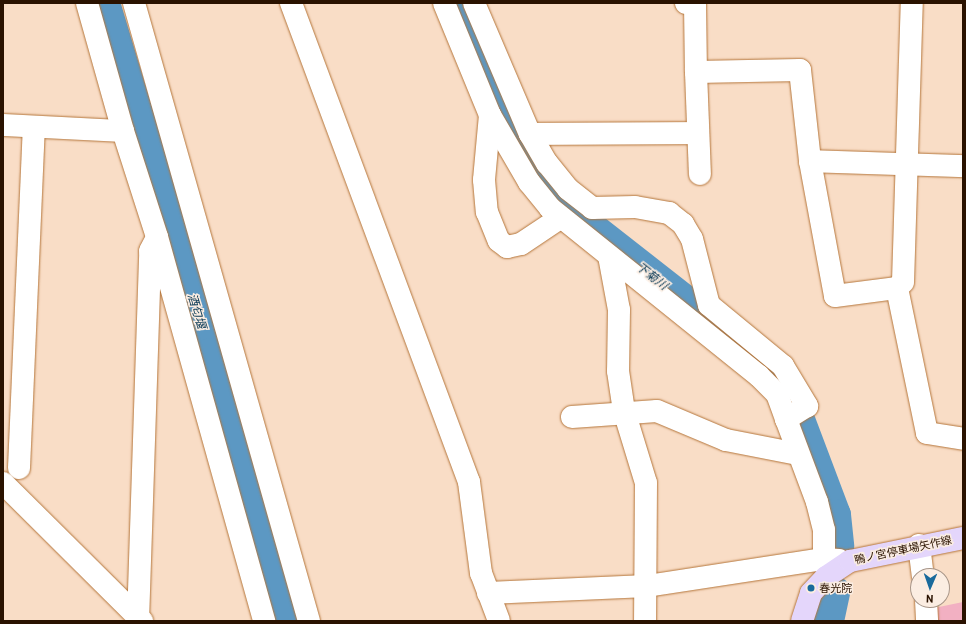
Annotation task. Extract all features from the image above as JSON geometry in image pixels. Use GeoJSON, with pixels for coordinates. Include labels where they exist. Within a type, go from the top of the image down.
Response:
{"type":"FeatureCollection","features":[{"type":"Feature","properties":{"kind":"main road","name":"鴨ノ宮停車場矢作線"},"geometry":{"type":"LineString","coordinates":[[802,621],[811,593],[826,577],[850,561],[919,545],[963,538]]}},
{"type":"Feature","properties":{"kind":"street"},"geometry":{"type":"LineString","coordinates":[[87,3],[123,131],[158,237],[264,621]]}},
{"type":"Feature","properties":{"kind":"street"},"geometry":{"type":"LineString","coordinates":[[134,3],[310,621]]}},
{"type":"Feature","properties":{"kind":"street"},"geometry":{"type":"LineString","coordinates":[[291,3],[469,482],[481,573],[499,621]]}},
{"type":"Feature","properties":{"kind":"street"},"geometry":{"type":"LineString","coordinates":[[444,3],[490,115],[529,182],[560,218],[759,376],[777,394],[817,502],[824,530],[824,559]]}},
{"type":"Feature","properties":{"kind":"street"},"geometry":{"type":"LineString","coordinates":[[474,3],[530,134],[547,163],[568,189],[592,208],[635,207],[669,213],[682,224],[692,238],[710,305],[783,366],[807,406],[786,419]]}},
{"type":"Feature","properties":{"kind":"street"},"geometry":{"type":"LineString","coordinates":[[686,3],[695,4],[700,174]]}},
{"type":"Feature","properties":{"kind":"street"},"geometry":{"type":"LineString","coordinates":[[696,72],[800,70],[810,161],[835,296],[897,288],[903,282],[912,3]]}},
{"type":"Feature","properties":{"kind":"street"},"geometry":{"type":"LineString","coordinates":[[490,115],[484,180],[487,212],[499,241],[506,247],[521,244],[560,218]]}},
{"type":"Feature","properties":{"kind":"street"},"geometry":{"type":"LineString","coordinates":[[3,125],[123,131]]}},
{"type":"Feature","properties":{"kind":"street"},"geometry":{"type":"LineString","coordinates":[[19,468],[34,127]]}},
{"type":"Feature","properties":{"kind":"street"},"geometry":{"type":"LineString","coordinates":[[530,134],[698,133]]}},
{"type":"Feature","properties":{"kind":"street"},"geometry":{"type":"LineString","coordinates":[[810,161],[963,166]]}},
{"type":"Feature","properties":{"kind":"street"},"geometry":{"type":"LineString","coordinates":[[139,620],[150,251],[158,237]]}},
{"type":"Feature","properties":{"kind":"street"},"geometry":{"type":"LineString","coordinates":[[609,256],[619,310],[618,371],[624,411],[646,483],[647,586],[645,621]]}},
{"type":"Feature","properties":{"kind":"street"},"geometry":{"type":"LineString","coordinates":[[897,288],[927,433],[963,439]]}},
{"type":"Feature","properties":{"kind":"street"},"geometry":{"type":"LineString","coordinates":[[572,417],[624,411],[658,411],[726,440],[798,454]]}},
{"type":"Feature","properties":{"kind":"street"},"geometry":{"type":"LineString","coordinates":[[3,483],[139,620]]}},
{"type":"Feature","properties":{"kind":"street"},"geometry":{"type":"LineString","coordinates":[[919,545],[922,568]]}},
{"type":"Feature","properties":{"kind":"street"},"geometry":{"type":"LineString","coordinates":[[488,593],[647,586],[824,559],[850,561]]}},
{"type":"Feature","properties":{"kind":"street"},"geometry":{"type":"LineString","coordinates":[[926,608],[927,621]]}},
{"type":"Feature","properties":{"kind":"shaded area"},"geometry":{"type":"Polygon","coordinates":[[[963,602],[963,621],[935,621],[934,608],[950,608],[950,605],[963,602]]]}},
{"type":"Feature","properties":{"kind":"waterway","name":"酒匂堰"},"geometry":{"type":"LineString","coordinates":[[104,3],[210,354],[287,621]]}},
{"type":"Feature","properties":{"kind":"waterway","name":"下菊川"},"geometry":{"type":"LineString","coordinates":[[459,3],[520,146],[536,173],[569,210],[769,367],[790,396],[835,515],[838,546]]}},
{"type":"Feature","properties":{"kind":"waterway","name":"下菊川"},"geometry":{"type":"LineString","coordinates":[[828,621],[834,592]]}},
{"type":"Feature","properties":{"kind":"place","name":"春光院"},"geometry":{"type":"Point","coordinates":[811,588]}}]}
